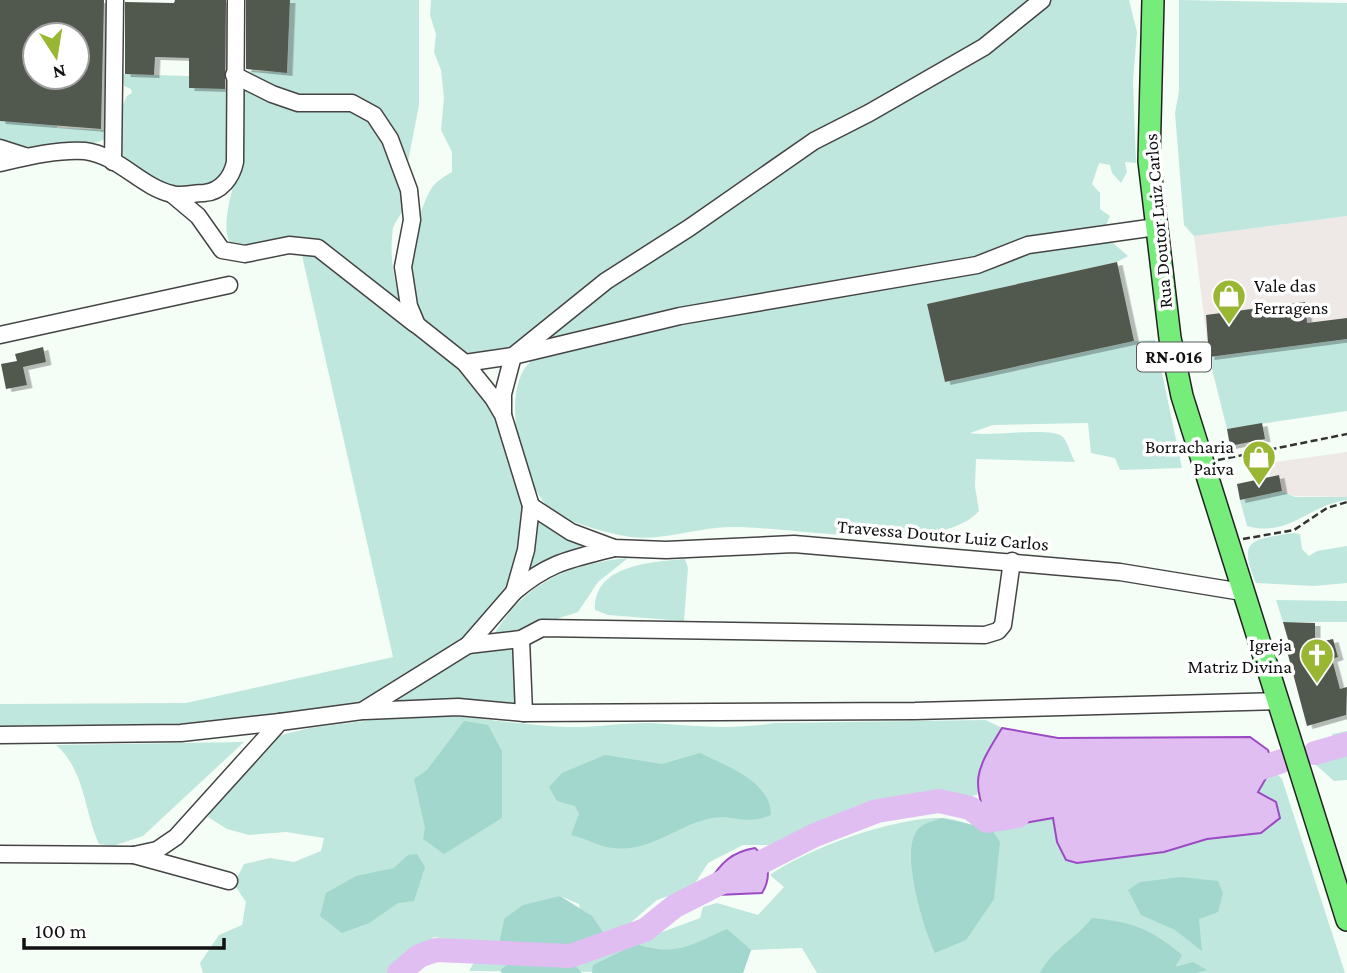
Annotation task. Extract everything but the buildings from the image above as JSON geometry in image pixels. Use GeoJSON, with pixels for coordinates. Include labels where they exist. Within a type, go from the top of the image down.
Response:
{"type":"FeatureCollection","features":[{"type":"Feature","properties":{"kind":"main road","name":"Rua Doutor Luiz Carlos"},"geometry":{"type":"LineString","coordinates":[[1153,0],[1149,149],[1170,338],[1182,396],[1226,543],[1347,920]]}},
{"type":"Feature","properties":{"kind":"street"},"geometry":{"type":"LineString","coordinates":[[113,162],[115,0]]}},
{"type":"Feature","properties":{"kind":"street"},"geometry":{"type":"LineString","coordinates":[[173,195],[213,192],[232,175],[235,162],[236,0]]}},
{"type":"Feature","properties":{"kind":"street"},"geometry":{"type":"LineString","coordinates":[[503,415],[503,394],[513,356],[606,281],[689,228],[814,141],[869,113],[984,47],[1042,0]]}},
{"type":"Feature","properties":{"kind":"street"},"geometry":{"type":"LineString","coordinates":[[234,75],[272,94],[298,103],[352,103],[374,115],[390,139],[409,190],[412,220],[403,267],[410,306],[417,325]]}},
{"type":"Feature","properties":{"kind":"street"},"geometry":{"type":"LineString","coordinates":[[0,148],[27,157]]}},
{"type":"Feature","properties":{"kind":"street"},"geometry":{"type":"LineString","coordinates":[[0,163],[27,157],[86,151],[113,162],[173,195],[198,216],[222,250],[245,254],[299,244],[317,248],[465,363],[494,398],[503,415],[531,506],[526,550],[514,592]]}},
{"type":"Feature","properties":{"kind":"street"},"geometry":{"type":"LineString","coordinates":[[465,363],[513,356],[680,316],[977,265],[1028,246],[1156,227]]}},
{"type":"Feature","properties":{"kind":"street"},"geometry":{"type":"LineString","coordinates":[[0,335],[229,285]]}},
{"type":"Feature","properties":{"kind":"street"},"geometry":{"type":"LineString","coordinates":[[531,506],[570,532],[614,548]]}},
{"type":"Feature","properties":{"kind":"street","name":"Travessa Doutor Luiz Carlos"},"geometry":{"type":"LineString","coordinates":[[614,548],[638,550],[794,544],[1120,572],[1242,592]]}},
{"type":"Feature","properties":{"kind":"street"},"geometry":{"type":"LineString","coordinates":[[362,711],[468,645],[490,623],[514,592],[538,572],[558,562],[614,548]]}},
{"type":"Feature","properties":{"kind":"street"},"geometry":{"type":"LineString","coordinates":[[468,645],[521,639],[542,628],[985,635],[998,632],[1003,625],[1012,561]]}},
{"type":"Feature","properties":{"kind":"street"},"geometry":{"type":"LineString","coordinates":[[521,639],[524,713]]}},
{"type":"Feature","properties":{"kind":"street"},"geometry":{"type":"LineString","coordinates":[[0,735],[181,733],[362,711],[458,707],[524,713],[915,711],[1277,701]]}},
{"type":"Feature","properties":{"kind":"street"},"geometry":{"type":"LineString","coordinates":[[0,853],[134,855],[157,850],[176,837],[280,722]]}},
{"type":"Feature","properties":{"kind":"street"},"geometry":{"type":"LineString","coordinates":[[134,855],[229,881]]}},
{"type":"Feature","properties":{"kind":"path"},"geometry":{"type":"LineString","coordinates":[[1201,463],[1347,434]]}},
{"type":"Feature","properties":{"kind":"path"},"geometry":{"type":"LineString","coordinates":[[1226,543],[1294,530],[1327,508],[1347,502]]}},
{"type":"Feature","properties":{"kind":"shaded area"},"geometry":{"type":"Polygon","coordinates":[[[290,0],[419,0],[419,105],[408,162],[391,136],[344,97],[279,91],[256,80],[248,71],[287,72],[290,0]]]}},
{"type":"Feature","properties":{"kind":"shaded area"},"geometry":{"type":"Polygon","coordinates":[[[431,0],[1129,0],[1137,32],[1133,81],[1136,163],[1125,162],[1127,172],[1121,183],[1112,173],[1110,165],[1099,163],[1092,184],[1100,193],[1100,209],[1110,216],[1105,228],[975,260],[478,356],[451,345],[427,326],[415,309],[409,283],[415,231],[425,201],[433,186],[452,172],[452,152],[441,130],[444,98],[441,70],[434,52],[436,34],[430,15],[431,0]]]}},
{"type":"Feature","properties":{"kind":"shaded area"},"geometry":{"type":"Polygon","coordinates":[[[1179,0],[1347,3],[1347,216],[1194,236],[1184,225],[1175,113],[1179,91],[1179,0]]]}},
{"type":"Feature","properties":{"kind":"shaded area"},"geometry":{"type":"Polygon","coordinates":[[[122,74],[189,76],[189,88],[225,89],[232,111],[226,175],[204,186],[181,188],[159,182],[125,158],[118,140],[118,125],[124,102],[132,93],[131,89],[124,86],[122,74]]]}},
{"type":"Feature","properties":{"kind":"shaded area"},"geometry":{"type":"Polygon","coordinates":[[[239,83],[348,110],[362,117],[378,133],[396,173],[402,194],[403,209],[393,228],[392,258],[402,308],[310,238],[293,238],[251,250],[232,246],[227,236],[226,223],[241,153],[239,83]]]}},
{"type":"Feature","properties":{"kind":"shaded area"},"geometry":{"type":"Polygon","coordinates":[[[52,91],[58,91],[57,128],[105,130],[105,139],[80,147],[53,149],[0,140],[0,121],[38,122],[52,91]]]}},
{"type":"Feature","properties":{"kind":"shaded area"},"geometry":{"type":"Polygon","coordinates":[[[1347,216],[1347,339],[1209,357],[1194,236],[1347,216]]]}},
{"type":"Feature","properties":{"kind":"shaded area"},"geometry":{"type":"Polygon","coordinates":[[[1095,240],[1113,243],[1128,256],[1117,262],[927,304],[945,382],[1134,341],[1155,340],[1182,468],[1120,470],[1115,458],[1091,453],[1088,423],[993,425],[970,433],[1057,434],[1065,440],[1075,462],[976,459],[975,486],[979,511],[959,525],[931,533],[862,536],[731,527],[644,538],[605,532],[560,516],[547,506],[527,471],[516,427],[517,387],[528,364],[543,354],[589,341],[1095,240]]]}},
{"type":"Feature","properties":{"kind":"shaded area"},"geometry":{"type":"Polygon","coordinates":[[[301,251],[314,252],[468,371],[497,410],[527,527],[501,601],[461,643],[359,704],[187,726],[0,731],[0,704],[186,703],[393,657],[301,251]]]}},
{"type":"Feature","properties":{"kind":"shaded area"},"geometry":{"type":"Polygon","coordinates":[[[1347,339],[1347,411],[1227,429],[1209,357],[1347,339]]]}},
{"type":"Feature","properties":{"kind":"shaded area"},"geometry":{"type":"Polygon","coordinates":[[[1347,452],[1347,497],[1294,496],[1282,491],[1279,475],[1270,477],[1268,463],[1347,452]]]}},
{"type":"Feature","properties":{"kind":"shaded area"},"geometry":{"type":"Polygon","coordinates":[[[1282,491],[1295,497],[1347,497],[1347,500],[1322,507],[1275,528],[1247,526],[1240,500],[1282,491]]]}},
{"type":"Feature","properties":{"kind":"shaded area"},"geometry":{"type":"Polygon","coordinates":[[[533,512],[590,547],[549,559],[527,573],[533,512]]]}},
{"type":"Feature","properties":{"kind":"shaded area"},"geometry":{"type":"Polygon","coordinates":[[[1300,534],[1302,549],[1309,556],[1317,551],[1347,546],[1347,583],[1314,586],[1256,583],[1248,557],[1252,544],[1267,537],[1300,534]]]}},
{"type":"Feature","properties":{"kind":"shaded area"},"geometry":{"type":"Polygon","coordinates":[[[628,558],[598,582],[578,612],[507,635],[493,636],[519,602],[550,579],[586,565],[628,558]]]}},
{"type":"Feature","properties":{"kind":"shaded area"},"geometry":{"type":"Polygon","coordinates":[[[685,559],[688,568],[684,621],[608,615],[595,610],[597,595],[604,583],[614,574],[642,564],[685,559]]]}},
{"type":"Feature","properties":{"kind":"shaded area"},"geometry":{"type":"Polygon","coordinates":[[[1276,600],[1347,601],[1347,622],[1283,622],[1276,600]]]}},
{"type":"Feature","properties":{"kind":"shaded area"},"geometry":{"type":"Polygon","coordinates":[[[513,644],[518,702],[515,705],[480,700],[385,703],[467,652],[513,644]]]}},
{"type":"Feature","properties":{"kind":"shaded area"},"geometry":{"type":"Polygon","coordinates":[[[418,714],[566,727],[641,723],[728,727],[774,723],[986,720],[1002,728],[982,761],[977,795],[961,798],[925,792],[851,809],[769,845],[743,845],[708,863],[692,888],[657,900],[629,924],[600,933],[583,925],[579,904],[560,896],[504,919],[498,948],[434,937],[392,973],[203,973],[200,963],[219,935],[242,925],[246,902],[234,884],[244,864],[270,858],[294,862],[321,851],[324,838],[286,832],[249,835],[227,829],[208,817],[225,786],[277,736],[310,728],[418,714]]]}},
{"type":"Feature","properties":{"kind":"shaded area"},"geometry":{"type":"Polygon","coordinates":[[[464,721],[488,725],[502,751],[502,818],[444,854],[423,839],[425,828],[414,779],[427,770],[464,721]]]}},
{"type":"Feature","properties":{"kind":"shaded area"},"geometry":{"type":"Polygon","coordinates":[[[1002,728],[1058,738],[1250,737],[1268,750],[1273,766],[1258,792],[1276,802],[1280,818],[1261,833],[1207,839],[1164,852],[1077,863],[1066,860],[1057,842],[1053,818],[991,829],[980,799],[978,777],[986,755],[1002,728]]]}},
{"type":"Feature","properties":{"kind":"shaded area"},"geometry":{"type":"Polygon","coordinates":[[[1347,731],[1347,780],[1334,781],[1316,765],[1315,757],[1333,734],[1347,731]]]}},
{"type":"Feature","properties":{"kind":"shaded area"},"geometry":{"type":"Polygon","coordinates":[[[244,742],[143,836],[113,846],[99,844],[73,766],[56,745],[244,742]]]}},
{"type":"Feature","properties":{"kind":"shaded area"},"geometry":{"type":"Polygon","coordinates":[[[700,753],[734,769],[755,784],[764,793],[771,815],[754,820],[712,818],[639,846],[613,848],[571,835],[579,814],[575,806],[557,801],[549,787],[562,773],[605,755],[662,764],[700,753]]]}},
{"type":"Feature","properties":{"kind":"shaded area"},"geometry":{"type":"Polygon","coordinates":[[[1271,768],[1282,779],[1345,973],[817,973],[802,948],[751,950],[743,973],[469,971],[475,961],[589,959],[700,918],[703,907],[717,903],[758,915],[784,887],[770,875],[786,865],[853,836],[877,828],[923,819],[942,818],[997,828],[1053,818],[1057,842],[1123,855],[1164,852],[1207,839],[1261,833],[1258,792],[1271,768]]]}},
{"type":"Feature","properties":{"kind":"shaded area"},"geometry":{"type":"Polygon","coordinates":[[[942,818],[991,829],[1000,842],[994,899],[966,940],[935,953],[916,894],[911,859],[915,834],[920,827],[942,818]]]}},
{"type":"Feature","properties":{"kind":"shaded area"},"geometry":{"type":"Polygon","coordinates":[[[755,848],[768,869],[762,893],[717,895],[708,883],[717,870],[733,856],[755,848]]]}},
{"type":"Feature","properties":{"kind":"shaded area"},"geometry":{"type":"Polygon","coordinates":[[[417,854],[425,867],[414,901],[398,903],[369,923],[342,933],[320,916],[326,893],[356,876],[394,868],[408,855],[417,854]]]}},
{"type":"Feature","properties":{"kind":"shaded area"},"geometry":{"type":"Polygon","coordinates":[[[1181,877],[1218,881],[1223,893],[1218,912],[1199,919],[1202,951],[1175,930],[1141,915],[1128,890],[1140,882],[1181,877]]]}},
{"type":"Feature","properties":{"kind":"shaded area"},"geometry":{"type":"Polygon","coordinates":[[[560,896],[592,916],[607,938],[570,951],[498,948],[504,919],[523,905],[560,896]]]}},
{"type":"Feature","properties":{"kind":"shaded area"},"geometry":{"type":"Polygon","coordinates":[[[1092,918],[1141,928],[1182,955],[1175,967],[1193,962],[1207,970],[1196,973],[1040,973],[1051,957],[1092,918]]]}},
{"type":"Feature","properties":{"kind":"shaded area"},"geometry":{"type":"Polygon","coordinates":[[[727,929],[751,950],[743,973],[592,973],[593,965],[636,944],[673,949],[693,944],[727,929]]]}},
{"type":"Feature","properties":{"kind":"shaded area"},"geometry":{"type":"Polygon","coordinates":[[[570,960],[582,973],[502,973],[500,970],[513,961],[570,960]]]}},
{"type":"Feature","properties":{"kind":"waterway"},"geometry":{"type":"LineString","coordinates":[[1315,753],[1347,744]]}},
{"type":"Feature","properties":{"kind":"waterway"},"geometry":{"type":"LineString","coordinates":[[1243,774],[1282,761]]}},
{"type":"Feature","properties":{"kind":"waterway"},"geometry":{"type":"LineString","coordinates":[[399,973],[419,956],[436,950],[570,956],[645,930],[675,906],[815,835],[877,811],[939,801],[970,808],[987,821],[1018,816]]}},
{"type":"Feature","properties":{"kind":"place","name":"Vale das Ferragens"},"geometry":{"type":"Point","coordinates":[1229,326]}},
{"type":"Feature","properties":{"kind":"place","name":"Borracharia Paiva"},"geometry":{"type":"Point","coordinates":[1259,487]}},
{"type":"Feature","properties":{"kind":"place","name":"Igreja Matriz Divina"},"geometry":{"type":"Point","coordinates":[1317,685]}}]}
